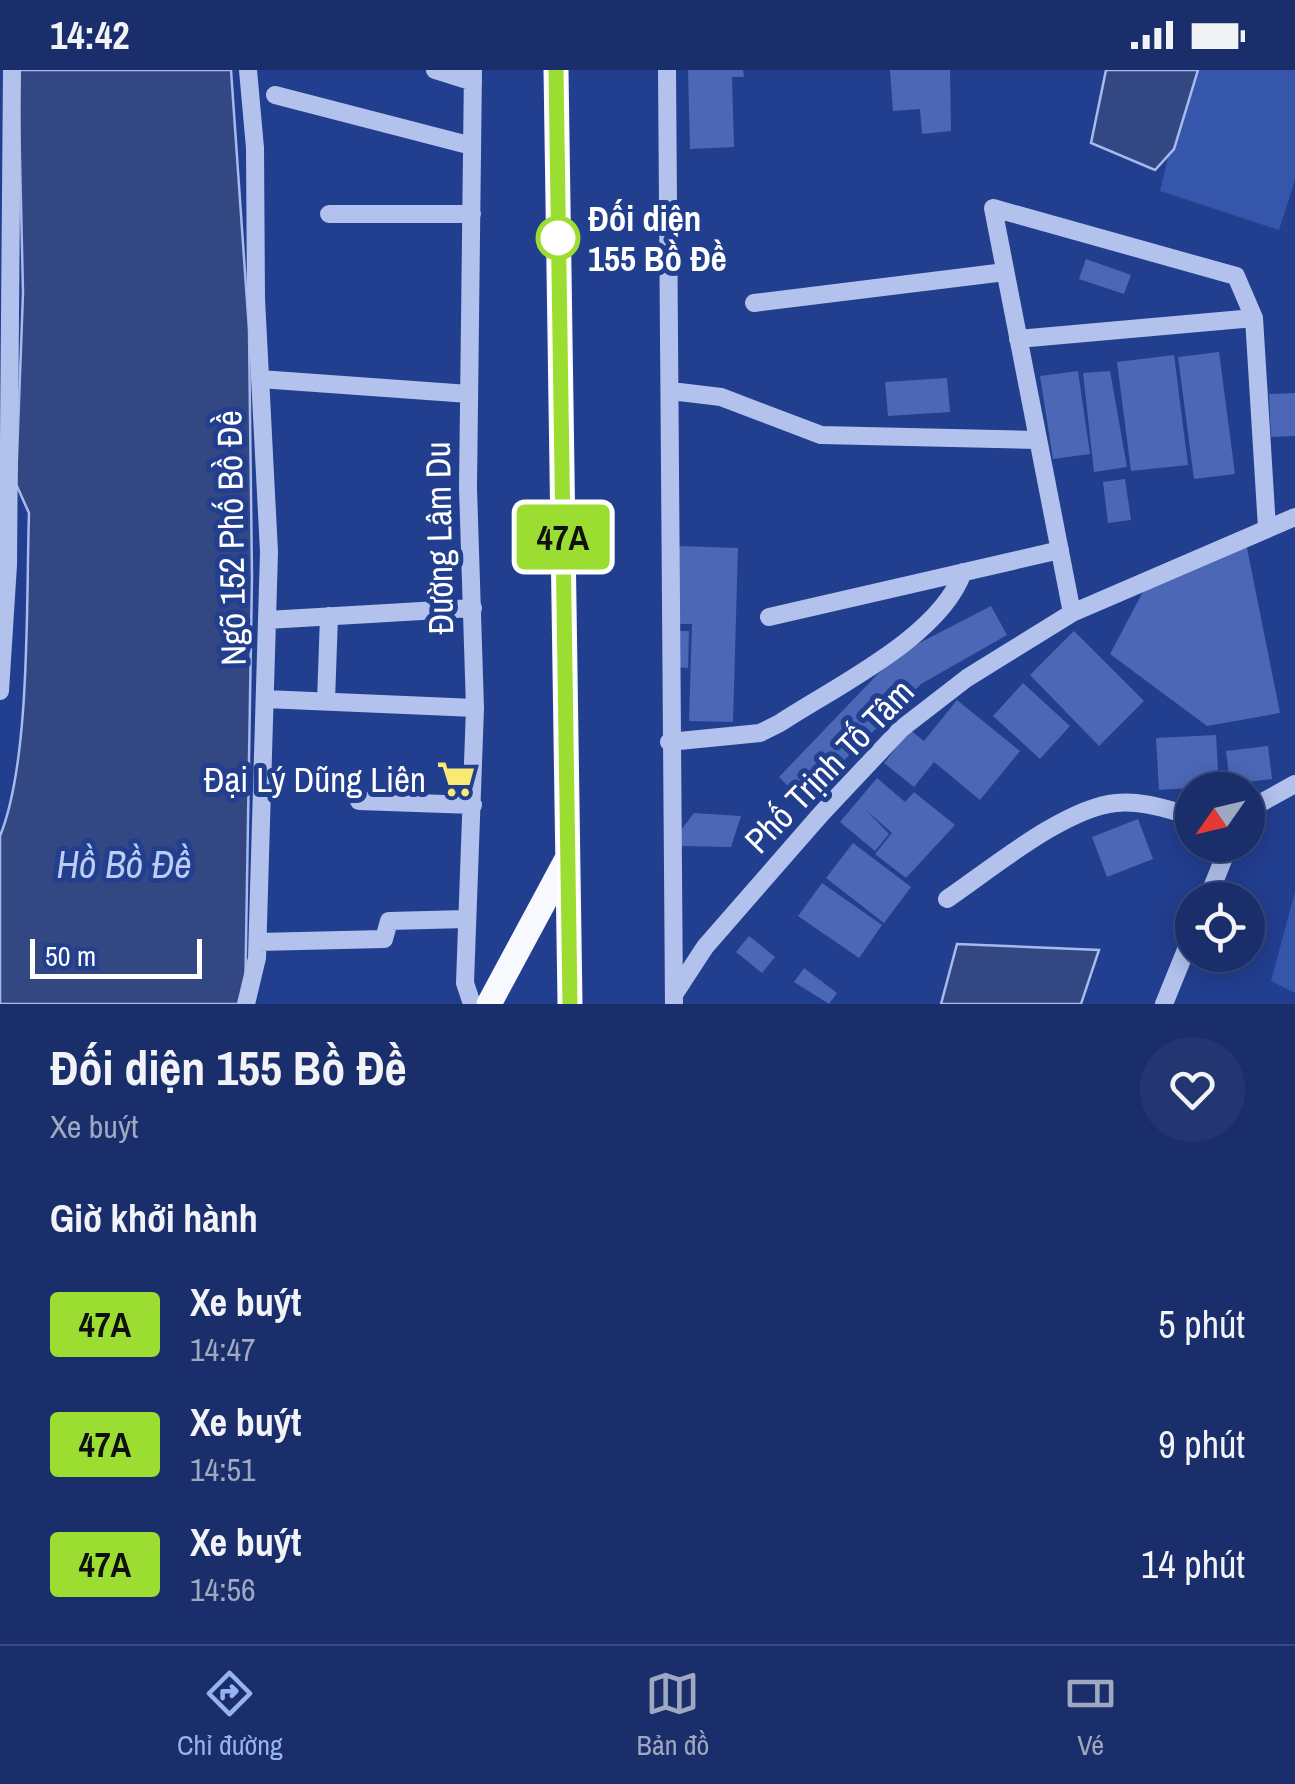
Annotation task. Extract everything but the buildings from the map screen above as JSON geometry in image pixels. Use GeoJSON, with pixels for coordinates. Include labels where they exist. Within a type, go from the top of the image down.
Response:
{"type":"FeatureCollection","features":[{"type":"Feature","properties":{"kind":"main road"},"geometry":{"type":"LineString","coordinates":[[556,70],[570,1004]]}},
{"type":"Feature","properties":{"kind":"main road"},"geometry":{"type":"LineString","coordinates":[[488,1004],[569,855]]}},
{"type":"Feature","properties":{"kind":"street"},"geometry":{"type":"LineString","coordinates":[[0,690],[12,70]]}},
{"type":"Feature","properties":{"kind":"street","name":"Ngõ 152 Phố Bồ Đề"},"geometry":{"type":"LineString","coordinates":[[246,1004],[258,942],[270,552],[260,379],[255,148],[248,70]]}},
{"type":"Feature","properties":{"kind":"street"},"geometry":{"type":"LineString","coordinates":[[434,70],[473,76]]}},
{"type":"Feature","properties":{"kind":"street"},"geometry":{"type":"LineString","coordinates":[[667,70],[671,1000]]}},
{"type":"Feature","properties":{"kind":"street","name":"Đường Lâm Du"},"geometry":{"type":"LineString","coordinates":[[472,1004],[466,982],[466,919],[476,708],[469,394],[473,76]]}},
{"type":"Feature","properties":{"kind":"street"},"geometry":{"type":"LineString","coordinates":[[275,95],[472,146]]}},
{"type":"Feature","properties":{"kind":"street"},"geometry":{"type":"LineString","coordinates":[[1072,612],[993,208],[1236,276],[1254,318],[1267,528]]}},
{"type":"Feature","properties":{"kind":"street"},"geometry":{"type":"LineString","coordinates":[[330,214],[472,214]]}},
{"type":"Feature","properties":{"kind":"street"},"geometry":{"type":"LineString","coordinates":[[754,303],[1006,272]]}},
{"type":"Feature","properties":{"kind":"street"},"geometry":{"type":"LineString","coordinates":[[1018,339],[1254,318]]}},
{"type":"Feature","properties":{"kind":"street"},"geometry":{"type":"LineString","coordinates":[[260,379],[469,394]]}},
{"type":"Feature","properties":{"kind":"street"},"geometry":{"type":"LineString","coordinates":[[671,391],[721,397],[821,436],[1036,440]]}},
{"type":"Feature","properties":{"kind":"street","name":"Phố Trịnh Tố Tâm"},"geometry":{"type":"LineString","coordinates":[[671,1000],[705,948],[901,729],[967,678],[1072,612],[1295,517]]}},
{"type":"Feature","properties":{"kind":"street"},"geometry":{"type":"LineString","coordinates":[[769,616],[1060,550]]}},
{"type":"Feature","properties":{"kind":"street"},"geometry":{"type":"LineString","coordinates":[[669,742],[760,733],[780,723],[928,622],[950,601],[962,572]]}},
{"type":"Feature","properties":{"kind":"street"},"geometry":{"type":"LineString","coordinates":[[267,620],[474,608]]}},
{"type":"Feature","properties":{"kind":"street"},"geometry":{"type":"LineString","coordinates":[[326,702],[329,616]]}},
{"type":"Feature","properties":{"kind":"street"},"geometry":{"type":"LineString","coordinates":[[265,698],[476,708]]}},
{"type":"Feature","properties":{"kind":"street"},"geometry":{"type":"LineString","coordinates":[[1265,801],[1295,784]]}},
{"type":"Feature","properties":{"kind":"street"},"geometry":{"type":"LineString","coordinates":[[360,801],[473,806]]}},
{"type":"Feature","properties":{"kind":"street"},"geometry":{"type":"LineString","coordinates":[[947,899],[1028,845],[1100,806],[1141,804],[1175,812]]}},
{"type":"Feature","properties":{"kind":"street"},"geometry":{"type":"LineString","coordinates":[[258,942],[384,938],[389,921],[466,919]]}},
{"type":"Feature","properties":{"kind":"street"},"geometry":{"type":"LineString","coordinates":[[1164,1004],[1177,972]]}},
{"type":"Feature","properties":{"kind":"shaded area"},"geometry":{"type":"Polygon","coordinates":[[[1189,70],[1295,70],[1295,180],[1279,230],[1160,191],[1189,70]]]}},
{"type":"Feature","properties":{"kind":"shaded area"},"geometry":{"type":"Polygon","coordinates":[[[1295,892],[1295,993],[1271,981],[1295,892]]]}},
{"type":"Feature","properties":{"kind":"water","name":"Hồ Bồ Đề"},"geometry":{"type":"Polygon","coordinates":[[[18,70],[231,70],[249,330],[252,577],[245,1004],[0,1004],[0,836],[10,804],[22,723],[28,589],[29,513],[16,484],[23,293],[18,70]]]}},
{"type":"Feature","properties":{"kind":"water"},"geometry":{"type":"Polygon","coordinates":[[[1106,70],[1198,70],[1174,149],[1155,170],[1091,143],[1106,70]]]}},
{"type":"Feature","properties":{"kind":"water"},"geometry":{"type":"Polygon","coordinates":[[[957,944],[1099,950],[1081,1004],[941,1004],[957,944]]]}},
{"type":"Feature","properties":{"kind":"bus line","name":"47A"},"geometry":{"type":"LineString","coordinates":[[556,70],[570,1004]]}},
{"type":"Feature","properties":{"kind":"place","name":"Đối diện 155 Bồ Đề"},"geometry":{"type":"Point","coordinates":[558,238]}},
{"type":"Feature","properties":{"kind":"place","name":"Đại Lý Dũng Liên"},"geometry":{"type":"Point","coordinates":[456,779]}}]}
